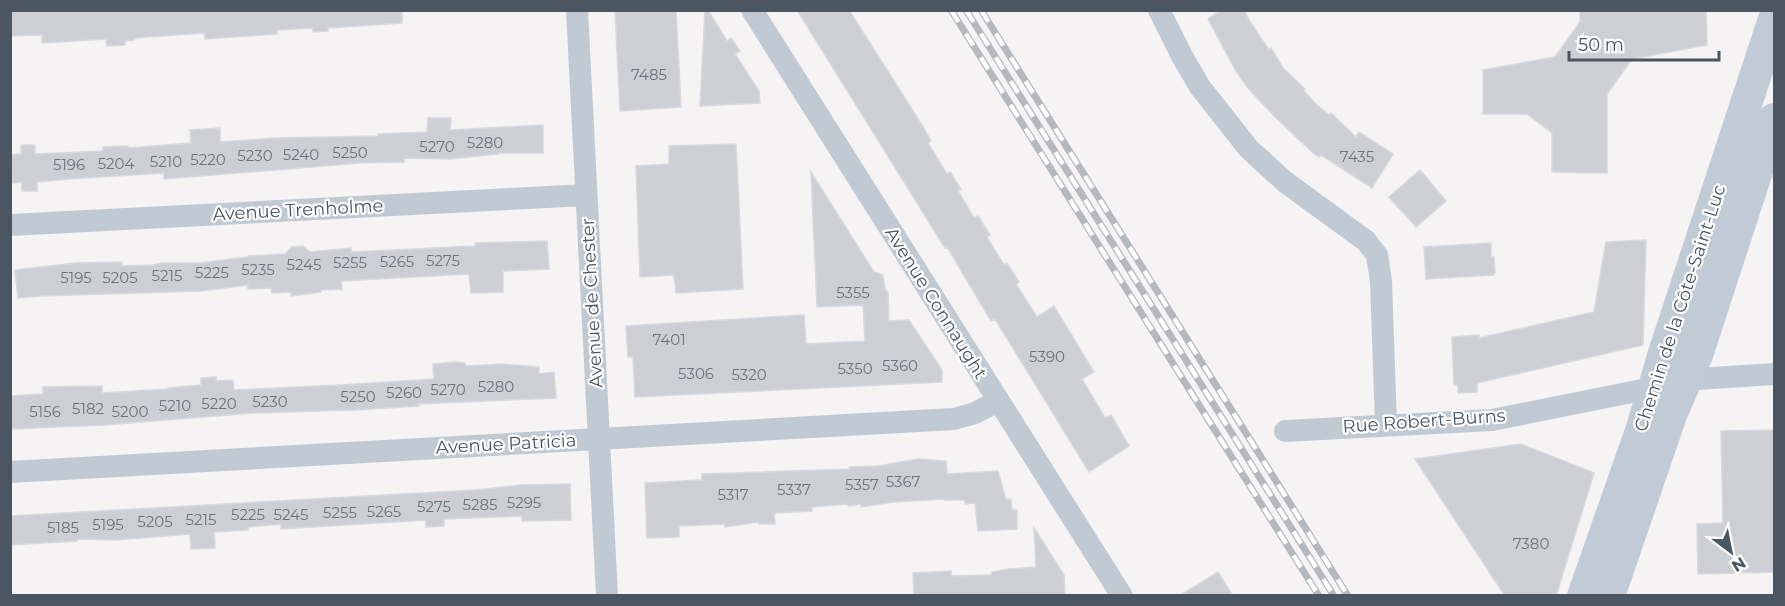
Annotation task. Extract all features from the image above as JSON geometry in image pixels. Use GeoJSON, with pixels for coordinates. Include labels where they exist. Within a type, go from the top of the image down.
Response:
{"type":"FeatureCollection","features":[{"type":"Feature","properties":{"kind":"main road","name":"Chemin de la Côte-Saint-Luc"},"geometry":{"type":"LineString","coordinates":[[1609,596],[1671,415],[1664,353],[1774,19]]}},
{"type":"Feature","properties":{"kind":"main road","name":"Chemin de la Côte-Saint-Luc"},"geometry":{"type":"LineString","coordinates":[[1582,596],[1642,428],[1669,385],[1700,344],[1774,119]]}},
{"type":"Feature","properties":{"kind":"street","name":"Avenue de Chester"},"geometry":{"type":"LineString","coordinates":[[576,10],[607,596]]}},
{"type":"Feature","properties":{"kind":"street","name":"Avenue Connaught"},"geometry":{"type":"LineString","coordinates":[[752,10],[1122,596]]}},
{"type":"Feature","properties":{"kind":"street"},"geometry":{"type":"LineString","coordinates":[[1159,10],[1200,87],[1249,149],[1284,181],[1366,241],[1377,255],[1381,281],[1386,425]]}},
{"type":"Feature","properties":{"kind":"street","name":"Avenue Trenholme"},"geometry":{"type":"LineString","coordinates":[[10,225],[586,195]]}},
{"type":"Feature","properties":{"kind":"street","name":"Rue Robert-Burns"},"geometry":{"type":"LineString","coordinates":[[1285,431],[1492,420],[1707,378],[1774,374]]}},
{"type":"Feature","properties":{"kind":"street","name":"Avenue Patricia"},"geometry":{"type":"LineString","coordinates":[[10,472],[954,419],[975,413],[998,401]]}},
{"type":"Feature","properties":{"kind":"building"},"geometry":{"type":"Polygon","coordinates":[[[10,10],[402,10],[402,23],[328,28],[328,31],[313,32],[313,28],[277,30],[277,34],[205,39],[204,33],[134,38],[134,40],[125,41],[125,45],[107,46],[106,39],[42,43],[42,35],[10,36],[10,10]]]}},
{"type":"Feature","properties":{"kind":"building"},"geometry":{"type":"Polygon","coordinates":[[[615,10],[676,10],[681,107],[620,111],[615,10]]]}},
{"type":"Feature","properties":{"kind":"building"},"geometry":{"type":"Polygon","coordinates":[[[705,10],[708,10],[727,41],[731,38],[740,51],[735,54],[759,91],[760,103],[700,106],[705,10]]]}},
{"type":"Feature","properties":{"kind":"building"},"geometry":{"type":"Polygon","coordinates":[[[797,10],[849,10],[922,125],[931,141],[928,143],[947,174],[950,172],[961,189],[958,191],[974,218],[978,216],[990,235],[987,237],[1004,265],[1007,263],[1019,282],[1016,284],[1037,317],[1054,306],[1094,372],[1082,379],[1105,418],[1111,415],[1129,446],[1089,472],[995,319],[991,321],[947,247],[945,248],[797,10]]]}},
{"type":"Feature","properties":{"kind":"building"},"geometry":{"type":"Polygon","coordinates":[[[1221,10],[1244,10],[1269,50],[1271,48],[1283,68],[1305,89],[1304,91],[1316,104],[1329,115],[1331,113],[1356,137],[1359,132],[1393,154],[1372,188],[1321,155],[1319,157],[1312,152],[1248,88],[1236,71],[1208,19],[1221,10]]]}},
{"type":"Feature","properties":{"kind":"building"},"geometry":{"type":"Polygon","coordinates":[[[1580,10],[1706,10],[1707,45],[1632,59],[1607,94],[1607,173],[1552,172],[1552,133],[1527,114],[1483,114],[1483,70],[1555,57],[1580,22],[1580,10]]]}},
{"type":"Feature","properties":{"kind":"building"},"geometry":{"type":"Polygon","coordinates":[[[428,118],[451,118],[450,130],[543,125],[543,153],[498,153],[450,159],[404,158],[404,162],[360,163],[164,179],[164,173],[68,179],[37,182],[37,191],[22,191],[22,182],[12,183],[11,155],[21,154],[21,145],[35,145],[35,154],[103,151],[103,147],[128,146],[128,148],[191,143],[190,130],[220,128],[220,142],[275,138],[378,136],[378,134],[427,132],[428,118]]]}},
{"type":"Feature","properties":{"kind":"building"},"geometry":{"type":"Polygon","coordinates":[[[736,144],[743,289],[676,293],[674,275],[640,277],[636,166],[669,164],[669,146],[736,144]]]}},
{"type":"Feature","properties":{"kind":"building"},"geometry":{"type":"Polygon","coordinates":[[[1420,170],[1446,201],[1416,227],[1389,197],[1420,170]]]}},
{"type":"Feature","properties":{"kind":"building"},"geometry":{"type":"Polygon","coordinates":[[[811,172],[874,272],[883,275],[885,289],[888,293],[889,321],[909,320],[942,370],[942,382],[635,397],[633,357],[628,357],[626,326],[804,315],[806,344],[865,341],[863,305],[817,307],[811,172]]]}},
{"type":"Feature","properties":{"kind":"building"},"geometry":{"type":"Polygon","coordinates":[[[1646,240],[1643,345],[1477,383],[1477,392],[1458,393],[1458,384],[1454,385],[1452,337],[1479,335],[1479,338],[1594,312],[1606,242],[1646,240]]]}},
{"type":"Feature","properties":{"kind":"building"},"geometry":{"type":"Polygon","coordinates":[[[547,241],[549,269],[503,271],[503,292],[471,293],[469,274],[341,281],[342,289],[321,290],[321,292],[291,296],[291,292],[272,293],[271,288],[248,289],[248,285],[202,291],[18,298],[15,270],[76,263],[122,262],[122,266],[200,263],[248,256],[285,254],[292,247],[303,246],[310,252],[351,248],[351,252],[475,246],[475,243],[547,241]]]}},
{"type":"Feature","properties":{"kind":"building"},"geometry":{"type":"Polygon","coordinates":[[[1491,243],[1491,257],[1494,257],[1495,273],[1493,275],[1426,279],[1424,247],[1491,243]]]}},
{"type":"Feature","properties":{"kind":"building"},"geometry":{"type":"Polygon","coordinates":[[[465,363],[466,366],[502,364],[539,367],[539,374],[554,372],[556,398],[418,404],[419,406],[355,410],[253,413],[104,425],[10,429],[10,396],[43,394],[43,387],[102,386],[102,393],[201,385],[201,378],[216,377],[216,381],[233,380],[234,390],[341,385],[434,379],[433,364],[465,363]]]}},
{"type":"Feature","properties":{"kind":"building"},"geometry":{"type":"Polygon","coordinates":[[[1774,430],[1774,572],[1698,574],[1697,524],[1723,523],[1721,431],[1774,430]]]}},
{"type":"Feature","properties":{"kind":"building"},"geometry":{"type":"Polygon","coordinates":[[[1521,444],[1594,473],[1556,596],[1505,596],[1415,459],[1521,444]]]}},
{"type":"Feature","properties":{"kind":"building"},"geometry":{"type":"Polygon","coordinates":[[[918,459],[946,461],[947,474],[998,471],[1006,500],[1011,499],[1012,510],[1017,510],[1017,529],[978,531],[975,503],[965,504],[965,500],[945,499],[894,502],[861,507],[861,504],[848,506],[848,504],[812,507],[812,511],[774,513],[775,524],[759,524],[759,522],[725,527],[725,524],[679,526],[679,537],[647,538],[645,483],[702,480],[702,474],[850,469],[850,467],[878,466],[918,459]]]}},
{"type":"Feature","properties":{"kind":"building"},"geometry":{"type":"Polygon","coordinates":[[[570,484],[571,520],[522,521],[522,516],[444,519],[444,526],[426,527],[426,520],[281,529],[281,524],[248,527],[248,530],[214,532],[215,548],[191,549],[190,534],[116,540],[77,539],[77,541],[10,545],[10,516],[570,484]]]}},
{"type":"Feature","properties":{"kind":"building"},"geometry":{"type":"Polygon","coordinates":[[[1034,528],[1064,575],[1065,596],[914,596],[913,573],[951,571],[951,576],[992,575],[992,572],[1008,569],[1036,567],[1034,528]]]}},
{"type":"Feature","properties":{"kind":"building"},"geometry":{"type":"Polygon","coordinates":[[[1218,572],[1233,596],[1179,596],[1218,572]]]}},
{"type":"Feature","properties":{"kind":"railway"},"geometry":{"type":"LineString","coordinates":[[951,10],[1319,596]]}},
{"type":"Feature","properties":{"kind":"railway"},"geometry":{"type":"LineString","coordinates":[[966,10],[1334,596]]}},
{"type":"Feature","properties":{"kind":"railway"},"geometry":{"type":"LineString","coordinates":[[981,10],[1348,596]]}}]}
